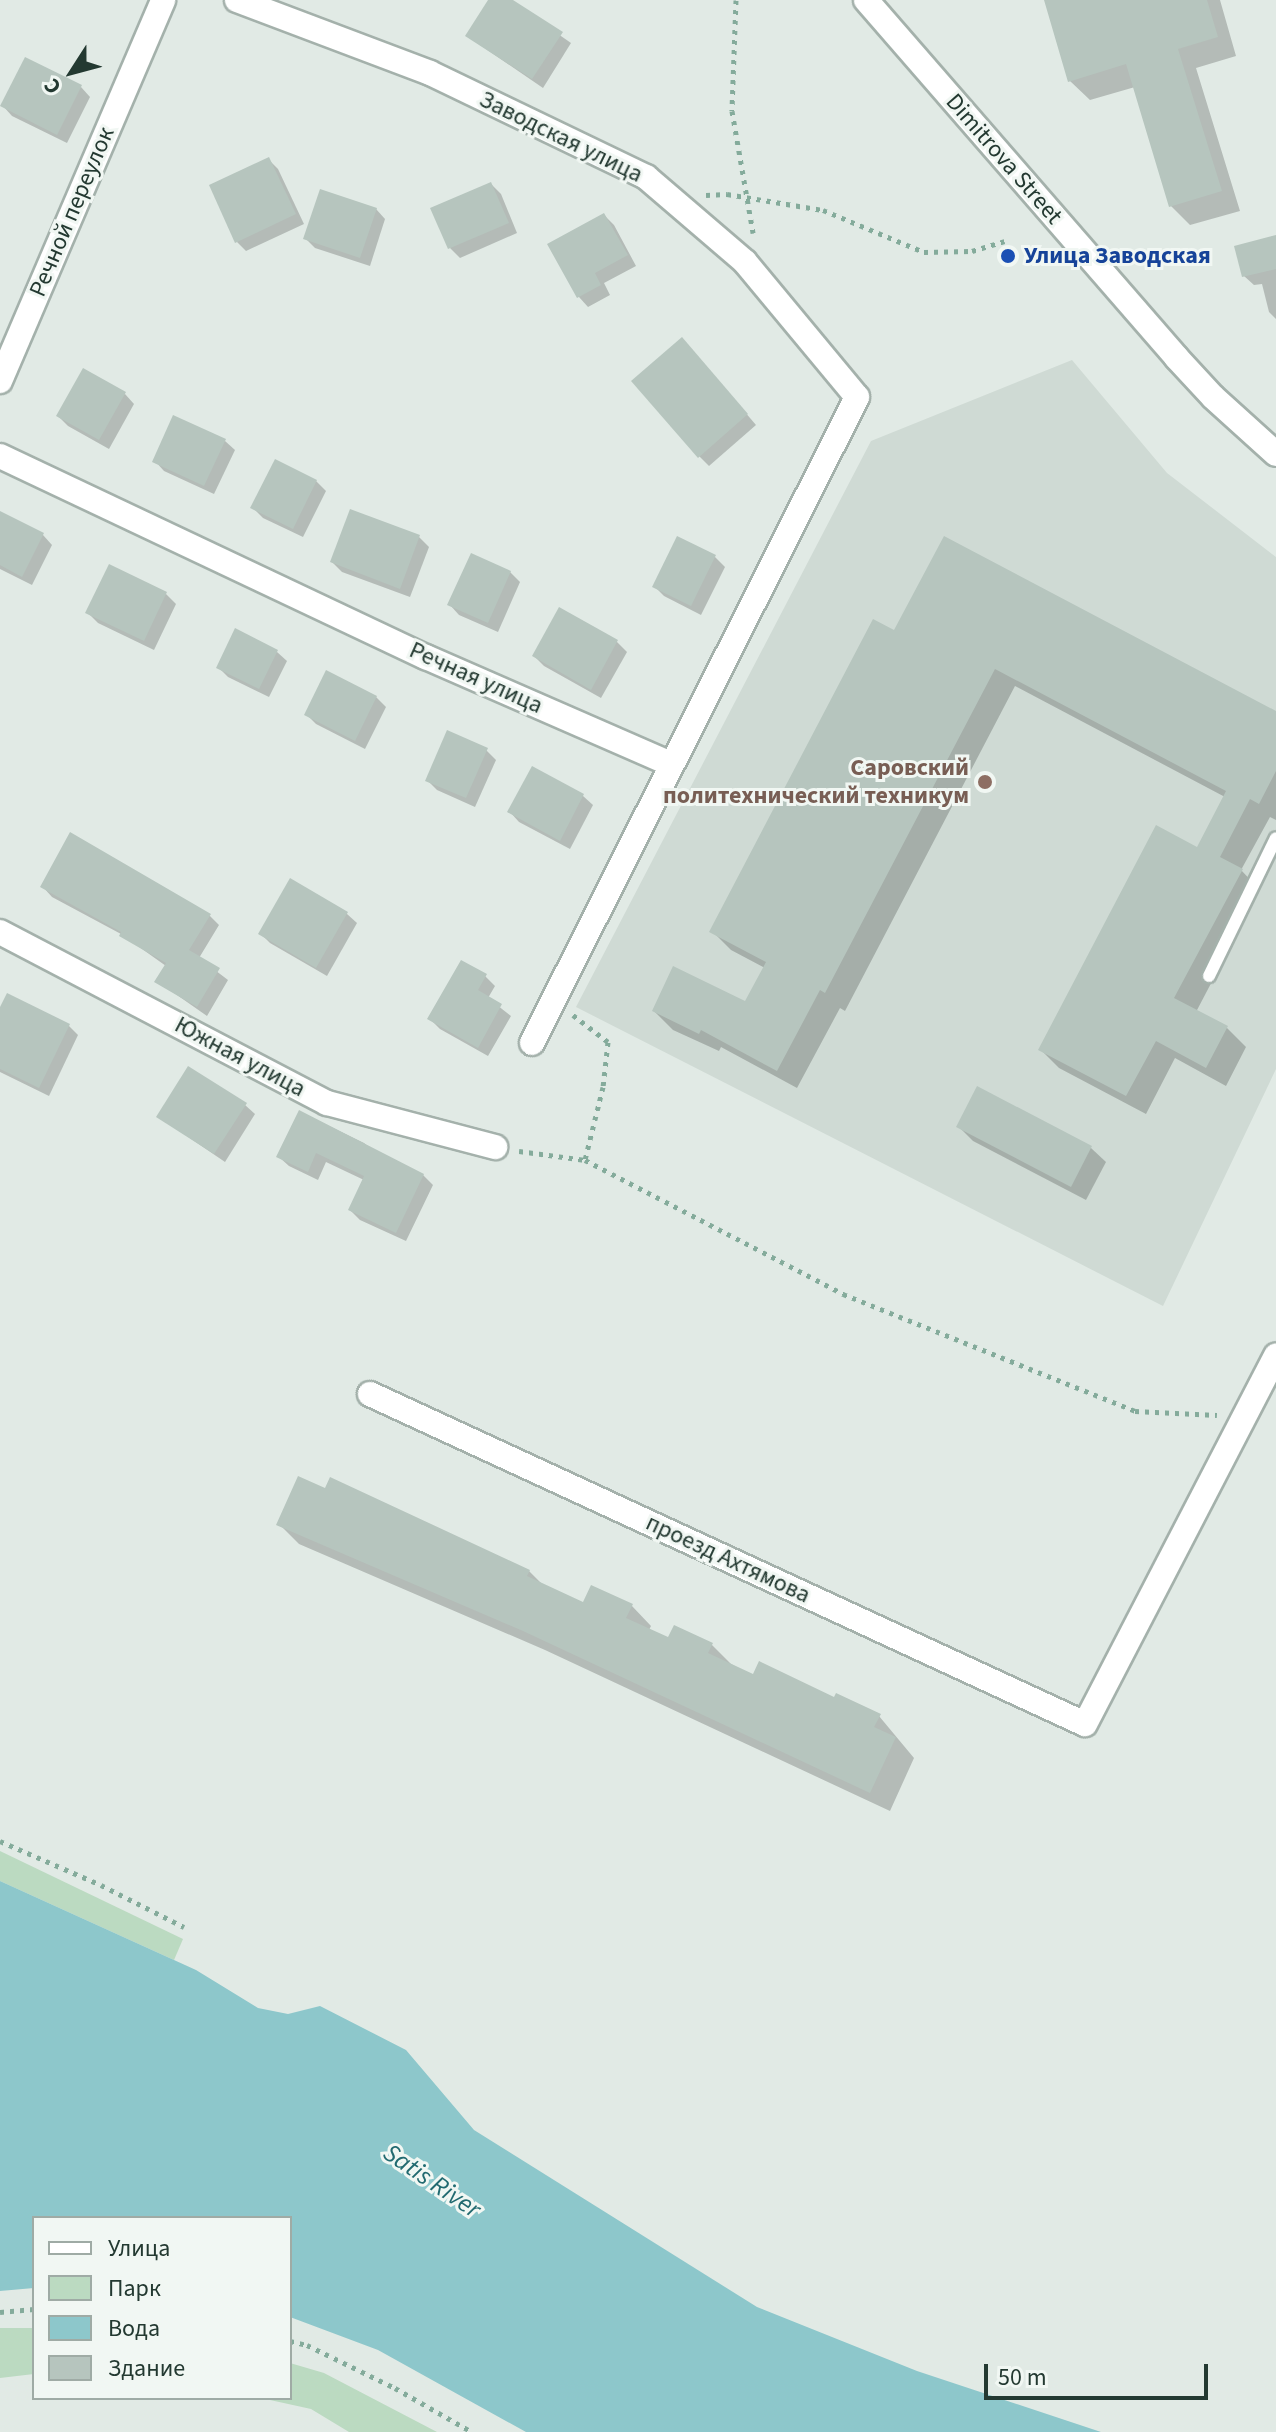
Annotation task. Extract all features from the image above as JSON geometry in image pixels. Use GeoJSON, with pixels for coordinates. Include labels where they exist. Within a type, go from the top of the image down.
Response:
{"type":"FeatureCollection","features":[{"type":"Feature","properties":{"kind":"street","name":"Речной переулок"},"geometry":{"type":"LineString","coordinates":[[0,381],[163,0]]}},
{"type":"Feature","properties":{"kind":"street","name":"Заводская улица"},"geometry":{"type":"LineString","coordinates":[[237,0],[430,73],[646,177],[745,262],[857,397],[671,764]]}},
{"type":"Feature","properties":{"kind":"street","name":"Dimitrova Street"},"geometry":{"type":"LineString","coordinates":[[866,0],[1176,357],[1213,397],[1276,454]]}},
{"type":"Feature","properties":{"kind":"street","name":"Речная улица"},"geometry":{"type":"LineString","coordinates":[[0,456],[412,651],[671,764]]}},
{"type":"Feature","properties":{"kind":"street"},"geometry":{"type":"LineString","coordinates":[[532,1043],[671,764]]}},
{"type":"Feature","properties":{"kind":"street","name":"Южная улица"},"geometry":{"type":"LineString","coordinates":[[0,932],[327,1103],[495,1147]]}},
{"type":"Feature","properties":{"kind":"street"},"geometry":{"type":"LineString","coordinates":[[1245,1416],[1276,1356]]}},
{"type":"Feature","properties":{"kind":"street","name":"проезд Ахтямова"},"geometry":{"type":"LineString","coordinates":[[370,1394],[1085,1724],[1245,1416]]}},
{"type":"Feature","properties":{"kind":"lane"},"geometry":{"type":"LineString","coordinates":[[1209,976],[1276,838]]}},
{"type":"Feature","properties":{"kind":"path"},"geometry":{"type":"LineString","coordinates":[[736,0],[732,111],[744,198],[756,243]]}},
{"type":"Feature","properties":{"kind":"path"},"geometry":{"type":"LineString","coordinates":[[671,198],[727,194],[823,210],[924,252],[972,251],[1005,241]]}},
{"type":"Feature","properties":{"kind":"path"},"geometry":{"type":"LineString","coordinates":[[553,999],[608,1042],[603,1087],[585,1160]]}},
{"type":"Feature","properties":{"kind":"path"},"geometry":{"type":"LineString","coordinates":[[495,1147],[585,1160],[843,1294],[1135,1411],[1245,1416]]}},
{"type":"Feature","properties":{"kind":"path"},"geometry":{"type":"LineString","coordinates":[[0,1841],[101,1885],[184,1927]]}},
{"type":"Feature","properties":{"kind":"path"},"geometry":{"type":"LineString","coordinates":[[0,2312],[32,2309]]}},
{"type":"Feature","properties":{"kind":"path"},"geometry":{"type":"LineString","coordinates":[[292,2341],[307,2345],[395,2388],[472,2432]]}},
{"type":"Feature","properties":{"kind":"shaded area","name":"Саровский политехнический техникум"},"geometry":{"type":"Polygon","coordinates":[[[1072,360],[1167,473],[1276,557],[1276,1069],[1163,1306],[576,1007],[871,441],[1072,360]]]}},
{"type":"Feature","properties":{"kind":"green space"},"geometry":{"type":"Polygon","coordinates":[[[0,1851],[183,1939],[174,1960],[0,1881],[0,1851]]]}},
{"type":"Feature","properties":{"kind":"green space"},"geometry":{"type":"Polygon","coordinates":[[[0,2328],[32,2328],[32,2374],[0,2378],[0,2328]]]}},
{"type":"Feature","properties":{"kind":"green space"},"geometry":{"type":"Polygon","coordinates":[[[292,2364],[324,2373],[437,2432],[349,2432],[311,2409],[270,2400],[292,2400],[292,2364]]]}},
{"type":"Feature","properties":{"kind":"water","name":"Satis River"},"geometry":{"type":"Polygon","coordinates":[[[0,1881],[196,1970],[258,2008],[288,2014],[320,2006],[406,2050],[474,2130],[757,2307],[917,2371],[1101,2432],[526,2432],[378,2350],[292,2318],[292,2216],[32,2216],[32,2288],[0,2291],[0,1881]]]}},
{"type":"Feature","properties":{"kind":"building"},"geometry":{"type":"Polygon","coordinates":[[[488,0],[513,0],[563,32],[532,79],[465,36],[488,0]]]}},
{"type":"Feature","properties":{"kind":"building"},"geometry":{"type":"Polygon","coordinates":[[[1044,0],[1207,0],[1218,37],[1178,49],[1222,191],[1169,207],[1126,64],[1068,82],[1044,0]]]}},
{"type":"Feature","properties":{"kind":"building"},"geometry":{"type":"Polygon","coordinates":[[[25,57],[82,85],[57,135],[0,106],[25,57]]]}},
{"type":"Feature","properties":{"kind":"building"},"geometry":{"type":"Polygon","coordinates":[[[269,157],[296,214],[235,243],[209,185],[269,157]]]}},
{"type":"Feature","properties":{"kind":"building"},"geometry":{"type":"Polygon","coordinates":[[[491,182],[509,223],[448,249],[430,208],[491,182]]]}},
{"type":"Feature","properties":{"kind":"building"},"geometry":{"type":"Polygon","coordinates":[[[320,189],[377,208],[360,258],[303,239],[320,189]]]}},
{"type":"Feature","properties":{"kind":"building"},"geometry":{"type":"Polygon","coordinates":[[[604,213],[628,255],[595,273],[601,285],[577,298],[547,244],[604,213]]]}},
{"type":"Feature","properties":{"kind":"building"},"geometry":{"type":"Polygon","coordinates":[[[1276,235],[1276,269],[1242,277],[1234,246],[1276,235]]]}},
{"type":"Feature","properties":{"kind":"building"},"geometry":{"type":"Polygon","coordinates":[[[682,337],[748,414],[698,458],[631,381],[682,337]]]}},
{"type":"Feature","properties":{"kind":"building"},"geometry":{"type":"Polygon","coordinates":[[[83,368],[126,392],[99,440],[56,416],[83,368]]]}},
{"type":"Feature","properties":{"kind":"building"},"geometry":{"type":"Polygon","coordinates":[[[173,415],[226,439],[204,486],[152,462],[173,415]]]}},
{"type":"Feature","properties":{"kind":"building"},"geometry":{"type":"Polygon","coordinates":[[[275,459],[317,480],[293,529],[250,508],[275,459]]]}},
{"type":"Feature","properties":{"kind":"building"},"geometry":{"type":"Polygon","coordinates":[[[350,509],[420,535],[400,589],[330,562],[350,509]]]}},
{"type":"Feature","properties":{"kind":"building"},"geometry":{"type":"Polygon","coordinates":[[[0,511],[44,533],[22,577],[0,565],[0,511]]]}},
{"type":"Feature","properties":{"kind":"building"},"geometry":{"type":"Polygon","coordinates":[[[677,536],[716,555],[691,606],[652,587],[677,536]]]}},
{"type":"Feature","properties":{"kind":"building"},"geometry":{"type":"Polygon","coordinates":[[[944,536],[1276,711],[1276,771],[1259,804],[1250,799],[1220,857],[1243,869],[1174,998],[1228,1026],[1206,1068],[1156,1041],[1126,1096],[1038,1050],[1156,825],[1197,847],[1226,791],[995,669],[825,993],[820,990],[777,1071],[701,1030],[699,1034],[652,1011],[673,966],[745,1001],[766,962],[709,932],[873,619],[894,630],[944,536]]]}},
{"type":"Feature","properties":{"kind":"building"},"geometry":{"type":"Polygon","coordinates":[[[471,553],[511,571],[488,623],[447,605],[471,553]]]}},
{"type":"Feature","properties":{"kind":"building"},"geometry":{"type":"Polygon","coordinates":[[[109,564],[167,592],[144,641],[85,613],[109,564]]]}},
{"type":"Feature","properties":{"kind":"building"},"geometry":{"type":"Polygon","coordinates":[[[559,607],[618,640],[591,690],[532,656],[559,607]]]}},
{"type":"Feature","properties":{"kind":"building"},"geometry":{"type":"Polygon","coordinates":[[[235,628],[278,650],[259,689],[216,668],[235,628]]]}},
{"type":"Feature","properties":{"kind":"building"},"geometry":{"type":"Polygon","coordinates":[[[326,670],[377,696],[355,741],[304,715],[326,670]]]}},
{"type":"Feature","properties":{"kind":"building"},"geometry":{"type":"Polygon","coordinates":[[[447,730],[488,748],[466,798],[425,781],[447,730]]]}},
{"type":"Feature","properties":{"kind":"building"},"geometry":{"type":"Polygon","coordinates":[[[532,766],[584,794],[560,841],[507,812],[532,766]]]}},
{"type":"Feature","properties":{"kind":"building"},"geometry":{"type":"Polygon","coordinates":[[[70,832],[211,914],[189,950],[220,968],[197,1007],[154,982],[166,963],[119,936],[121,932],[40,887],[70,832]]]}},
{"type":"Feature","properties":{"kind":"building"},"geometry":{"type":"Polygon","coordinates":[[[290,878],[348,912],[316,968],[258,934],[290,878]]]}},
{"type":"Feature","properties":{"kind":"building"},"geometry":{"type":"Polygon","coordinates":[[[461,960],[487,974],[478,990],[502,1004],[478,1048],[427,1019],[461,960]]]}},
{"type":"Feature","properties":{"kind":"building"},"geometry":{"type":"Polygon","coordinates":[[[7,993],[70,1024],[39,1088],[0,1069],[0,1007],[7,993]]]}},
{"type":"Feature","properties":{"kind":"building"},"geometry":{"type":"Polygon","coordinates":[[[188,1066],[247,1103],[214,1154],[156,1117],[188,1066]]]}},
{"type":"Feature","properties":{"kind":"building"},"geometry":{"type":"Polygon","coordinates":[[[977,1086],[1092,1146],[1071,1187],[956,1127],[977,1086]]]}},
{"type":"Feature","properties":{"kind":"building"},"geometry":{"type":"Polygon","coordinates":[[[299,1110],[424,1174],[396,1233],[348,1210],[364,1176],[316,1153],[308,1172],[276,1157],[299,1110]]]}},
{"type":"Feature","properties":{"kind":"building"},"geometry":{"type":"Polygon","coordinates":[[[298,1476],[325,1488],[330,1477],[530,1570],[527,1576],[583,1602],[591,1585],[633,1604],[626,1618],[668,1637],[674,1625],[713,1643],[708,1653],[753,1674],[759,1661],[834,1697],[836,1693],[881,1714],[874,1727],[896,1737],[870,1793],[523,1631],[276,1525],[298,1476]]]}},
{"type":"Feature","properties":{"kind":"place","name":"Улица Заводская"},"geometry":{"type":"Point","coordinates":[1008,256]}},
{"type":"Feature","properties":{"kind":"place","name":"Саровский политехнический техникум"},"geometry":{"type":"Point","coordinates":[985,782]}}]}
